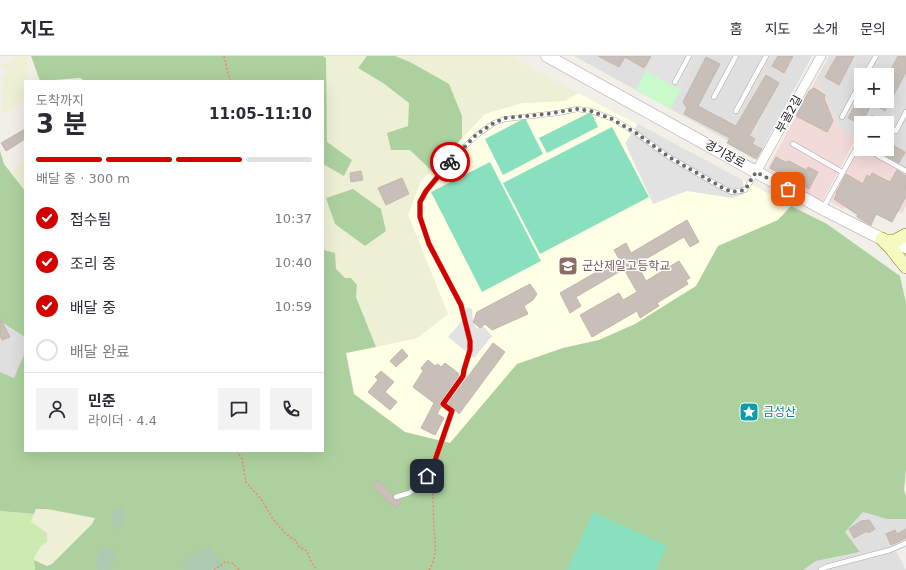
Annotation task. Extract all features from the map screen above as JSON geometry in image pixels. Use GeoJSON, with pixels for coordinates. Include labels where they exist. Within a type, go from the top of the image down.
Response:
{"type":"FeatureCollection","features":[{"type":"Feature","properties":{"kind":"main road"},"geometry":{"type":"LineString","coordinates":[[884,240],[895,241],[906,236]]}},
{"type":"Feature","properties":{"kind":"main road"},"geometry":{"type":"LineString","coordinates":[[884,240],[906,267]]}},
{"type":"Feature","properties":{"kind":"street","name":"경기장로"},"geometry":{"type":"LineString","coordinates":[[547,56],[823,208],[884,240],[895,245],[906,247]]}},
{"type":"Feature","properties":{"kind":"street","name":"부골2길"},"geometry":{"type":"LineString","coordinates":[[756,172],[821,56]]}},
{"type":"Feature","properties":{"kind":"lane"},"geometry":{"type":"LineString","coordinates":[[675,82],[689,56]]}},
{"type":"Feature","properties":{"kind":"lane"},"geometry":{"type":"LineString","coordinates":[[714,97],[736,56]]}},
{"type":"Feature","properties":{"kind":"lane"},"geometry":{"type":"LineString","coordinates":[[736,111],[766,56]]}},
{"type":"Feature","properties":{"kind":"lane"},"geometry":{"type":"LineString","coordinates":[[869,68],[876,56]]}},
{"type":"Feature","properties":{"kind":"lane"},"geometry":{"type":"LineString","coordinates":[[842,117],[854,95]]}},
{"type":"Feature","properties":{"kind":"lane"},"geometry":{"type":"LineString","coordinates":[[396,498],[409,493],[421,485],[433,466],[452,411],[443,404],[463,376],[470,350],[470,341],[461,305],[429,244],[420,217],[420,202],[426,191],[458,153],[477,134],[505,118],[547,114],[577,109],[591,111],[618,122],[696,173],[732,192],[745,190],[756,172]]}},
{"type":"Feature","properties":{"kind":"lane"},"geometry":{"type":"LineString","coordinates":[[894,130],[896,131],[906,112]]}},
{"type":"Feature","properties":{"kind":"lane"},"geometry":{"type":"LineString","coordinates":[[793,144],[842,172]]}},
{"type":"Feature","properties":{"kind":"lane"},"geometry":{"type":"LineString","coordinates":[[823,208],[842,172],[854,154]]}},
{"type":"Feature","properties":{"kind":"lane"},"geometry":{"type":"LineString","coordinates":[[879,156],[906,170]]}},
{"type":"Feature","properties":{"kind":"lane"},"geometry":{"type":"LineString","coordinates":[[821,570],[826,567],[890,550],[906,543]]}},
{"type":"Feature","properties":{"kind":"path"},"geometry":{"type":"LineString","coordinates":[[224,56],[230,80]]}},
{"type":"Feature","properties":{"kind":"path"},"geometry":{"type":"LineString","coordinates":[[238,452],[242,459],[246,482],[261,499],[273,519],[285,534],[295,540],[300,548],[307,551],[317,570]]}},
{"type":"Feature","properties":{"kind":"path"},"geometry":{"type":"LineString","coordinates":[[429,570],[433,565],[436,546],[433,508],[433,466]]}},
{"type":"Feature","properties":{"kind":"path"},"geometry":{"type":"LineString","coordinates":[[214,570],[225,562],[232,563],[240,570]]}},
{"type":"Feature","properties":{"kind":"shaded area"},"geometry":{"type":"Polygon","coordinates":[[[19,56],[26,56],[29,80],[24,80],[24,98],[13,109],[5,112],[1,111],[4,82],[1,77],[7,73],[4,67],[0,69],[0,66],[19,56]]]}},
{"type":"Feature","properties":{"kind":"shaded area"},"geometry":{"type":"Polygon","coordinates":[[[323,56],[367,56],[359,68],[383,83],[410,103],[408,126],[410,150],[432,171],[421,180],[408,215],[448,314],[417,338],[376,347],[356,297],[357,285],[345,278],[336,269],[324,250],[324,164],[327,142],[326,58],[323,56]]]}},
{"type":"Feature","properties":{"kind":"shaded area"},"geometry":{"type":"Polygon","coordinates":[[[395,56],[510,56],[578,93],[565,101],[522,103],[485,114],[462,138],[462,116],[395,56]]]}},
{"type":"Feature","properties":{"kind":"shaded area"},"geometry":{"type":"Polygon","coordinates":[[[574,56],[812,56],[758,157],[574,56]]]}},
{"type":"Feature","properties":{"kind":"shaded area"},"geometry":{"type":"Polygon","coordinates":[[[654,56],[699,56],[681,90],[646,71],[654,56]]]}},
{"type":"Feature","properties":{"kind":"shaded area"},"geometry":{"type":"Polygon","coordinates":[[[829,56],[906,56],[906,173],[874,156],[894,156],[894,116],[854,116],[854,137],[840,128],[817,78],[829,56]]]}},
{"type":"Feature","properties":{"kind":"shaded area"},"geometry":{"type":"Polygon","coordinates":[[[817,78],[840,128],[854,137],[854,142],[822,202],[767,169],[817,78]]]}},
{"type":"Feature","properties":{"kind":"shaded area","name":"군산제일고등학교"},"geometry":{"type":"Polygon","coordinates":[[[578,93],[791,206],[778,220],[718,246],[696,286],[635,324],[599,340],[563,348],[517,364],[451,443],[405,432],[354,394],[346,353],[417,338],[448,314],[408,215],[421,180],[432,171],[484,114],[522,103],[565,101],[578,93]]]}},
{"type":"Feature","properties":{"kind":"shaded area"},"geometry":{"type":"Polygon","coordinates":[[[638,124],[743,180],[744,194],[732,198],[687,191],[653,204],[625,143],[638,124]]]}},
{"type":"Feature","properties":{"kind":"shaded area"},"geometry":{"type":"Polygon","coordinates":[[[854,156],[874,156],[906,173],[906,206],[902,214],[876,199],[872,208],[875,216],[870,228],[855,216],[862,198],[856,186],[843,209],[829,201],[854,156]]]}},
{"type":"Feature","properties":{"kind":"shaded area"},"geometry":{"type":"Polygon","coordinates":[[[24,160],[24,190],[12,175],[15,169],[24,160]]]}},
{"type":"Feature","properties":{"kind":"shaded area"},"geometry":{"type":"Polygon","coordinates":[[[466,307],[472,309],[473,322],[477,329],[483,326],[492,336],[474,358],[448,337],[462,321],[466,307]]]}},
{"type":"Feature","properties":{"kind":"shaded area"},"geometry":{"type":"Polygon","coordinates":[[[0,317],[9,326],[24,336],[24,354],[14,378],[0,372],[0,317]]]}},
{"type":"Feature","properties":{"kind":"shaded area"},"geometry":{"type":"Polygon","coordinates":[[[119,507],[124,509],[125,521],[121,528],[116,529],[112,527],[112,512],[119,507]]]}},
{"type":"Feature","properties":{"kind":"shaded area"},"geometry":{"type":"Polygon","coordinates":[[[36,509],[47,509],[95,518],[92,524],[52,564],[47,566],[34,560],[41,546],[31,522],[34,514],[37,512],[36,509]]]}},
{"type":"Feature","properties":{"kind":"shaded area"},"geometry":{"type":"Polygon","coordinates":[[[863,512],[887,519],[906,519],[906,547],[896,551],[906,570],[803,570],[816,561],[860,552],[845,532],[863,512]]]}},
{"type":"Feature","properties":{"kind":"shaded area"},"geometry":{"type":"Polygon","coordinates":[[[106,547],[113,550],[115,555],[112,569],[99,570],[96,568],[97,559],[99,553],[106,547]]]}},
{"type":"Feature","properties":{"kind":"shaded area"},"geometry":{"type":"Polygon","coordinates":[[[210,547],[228,570],[185,570],[182,565],[191,556],[210,547]]]}},
{"type":"Feature","properties":{"kind":"green space"},"geometry":{"type":"Polygon","coordinates":[[[31,56],[323,56],[326,58],[327,142],[352,160],[344,176],[324,165],[324,80],[83,80],[80,78],[40,80],[31,56]]]}},
{"type":"Feature","properties":{"kind":"green space"},"geometry":{"type":"Polygon","coordinates":[[[367,56],[395,56],[410,62],[449,84],[462,116],[462,138],[432,171],[410,150],[391,150],[387,133],[408,126],[409,103],[383,83],[358,68],[367,56]]]}},
{"type":"Feature","properties":{"kind":"green space"},"geometry":{"type":"Polygon","coordinates":[[[646,71],[681,90],[670,109],[636,90],[646,71]]]}},
{"type":"Feature","properties":{"kind":"green space"},"geometry":{"type":"Polygon","coordinates":[[[591,112],[598,127],[547,153],[539,138],[591,112]]]}},
{"type":"Feature","properties":{"kind":"green space"},"geometry":{"type":"Polygon","coordinates":[[[525,118],[543,154],[503,175],[485,139],[525,118]]]}},
{"type":"Feature","properties":{"kind":"green space"},"geometry":{"type":"Polygon","coordinates":[[[612,127],[649,197],[540,254],[503,183],[612,127]]]}},
{"type":"Feature","properties":{"kind":"green space"},"geometry":{"type":"Polygon","coordinates":[[[0,151],[4,164],[24,190],[24,336],[0,321],[0,151]]]}},
{"type":"Feature","properties":{"kind":"green space"},"geometry":{"type":"Polygon","coordinates":[[[490,162],[541,261],[482,292],[431,192],[490,162]]]}},
{"type":"Feature","properties":{"kind":"green space"},"geometry":{"type":"Polygon","coordinates":[[[353,189],[381,209],[386,231],[365,246],[335,224],[326,198],[353,189]]]}},
{"type":"Feature","properties":{"kind":"green space"},"geometry":{"type":"Polygon","coordinates":[[[791,206],[827,224],[900,276],[906,303],[906,469],[904,490],[906,496],[906,519],[887,519],[863,512],[845,532],[860,552],[816,561],[803,570],[35,570],[34,560],[47,566],[52,564],[92,524],[95,518],[47,509],[36,509],[34,514],[0,511],[0,372],[14,378],[24,354],[24,452],[324,452],[324,250],[335,253],[336,269],[345,278],[351,278],[357,285],[356,297],[376,347],[346,353],[354,394],[405,432],[450,443],[517,364],[563,348],[599,340],[635,324],[696,286],[718,246],[778,220],[791,206]]]}},
{"type":"Feature","properties":{"kind":"green space"},"geometry":{"type":"Polygon","coordinates":[[[0,511],[34,514],[31,522],[47,533],[47,542],[41,546],[34,558],[35,570],[0,570],[0,511]]]}},
{"type":"Feature","properties":{"kind":"green space"},"geometry":{"type":"Polygon","coordinates":[[[593,512],[667,546],[656,570],[567,570],[593,512]]]}},
{"type":"Feature","properties":{"kind":"building"},"geometry":{"type":"Polygon","coordinates":[[[598,56],[651,56],[644,68],[625,57],[619,67],[598,56]]]}},
{"type":"Feature","properties":{"kind":"building"},"geometry":{"type":"Polygon","coordinates":[[[778,56],[793,56],[784,73],[772,66],[778,56]]]}},
{"type":"Feature","properties":{"kind":"building"},"geometry":{"type":"Polygon","coordinates":[[[837,56],[854,56],[839,85],[825,77],[837,56]]]}},
{"type":"Feature","properties":{"kind":"building"},"geometry":{"type":"Polygon","coordinates":[[[898,56],[906,56],[906,72],[894,94],[894,68],[892,68],[898,56]]]}},
{"type":"Feature","properties":{"kind":"building"},"geometry":{"type":"Polygon","coordinates":[[[706,57],[720,64],[698,106],[736,126],[766,75],[779,83],[749,136],[755,139],[752,144],[762,149],[756,159],[727,143],[730,138],[684,114],[687,108],[683,102],[706,57]]]}},
{"type":"Feature","properties":{"kind":"building"},"geometry":{"type":"Polygon","coordinates":[[[814,88],[825,95],[824,98],[833,121],[827,132],[796,116],[809,91],[814,88]]]}},
{"type":"Feature","properties":{"kind":"building"},"geometry":{"type":"Polygon","coordinates":[[[854,107],[870,108],[866,116],[854,116],[854,121],[848,118],[854,107]]]}},
{"type":"Feature","properties":{"kind":"building"},"geometry":{"type":"Polygon","coordinates":[[[880,108],[887,108],[885,111],[880,108]]]}},
{"type":"Feature","properties":{"kind":"building"},"geometry":{"type":"Polygon","coordinates":[[[24,130],[24,140],[6,151],[1,143],[24,130]]]}},
{"type":"Feature","properties":{"kind":"building"},"geometry":{"type":"Polygon","coordinates":[[[894,146],[905,152],[899,163],[886,156],[894,156],[894,146]]]}},
{"type":"Feature","properties":{"kind":"building"},"geometry":{"type":"Polygon","coordinates":[[[776,157],[785,162],[789,161],[806,170],[808,167],[818,172],[809,189],[770,168],[776,157]]]}},
{"type":"Feature","properties":{"kind":"building"},"geometry":{"type":"Polygon","coordinates":[[[897,170],[906,176],[905,198],[892,222],[876,214],[871,225],[857,217],[858,215],[834,199],[846,174],[863,184],[867,175],[870,177],[872,173],[890,182],[897,170]]]}},
{"type":"Feature","properties":{"kind":"building"},"geometry":{"type":"Polygon","coordinates":[[[361,171],[363,180],[351,182],[350,173],[361,171]]]}},
{"type":"Feature","properties":{"kind":"building"},"geometry":{"type":"Polygon","coordinates":[[[402,178],[409,194],[386,205],[378,188],[402,178]]]}},
{"type":"Feature","properties":{"kind":"building"},"geometry":{"type":"Polygon","coordinates":[[[687,220],[699,242],[690,247],[684,237],[637,264],[646,281],[679,261],[690,278],[686,280],[688,284],[657,303],[659,306],[640,318],[637,311],[592,337],[580,315],[619,293],[623,300],[637,292],[624,269],[576,297],[581,306],[570,313],[560,293],[619,259],[614,250],[626,243],[631,253],[687,220]]]}},
{"type":"Feature","properties":{"kind":"building"},"geometry":{"type":"Polygon","coordinates":[[[530,284],[537,294],[533,300],[524,306],[528,314],[492,330],[485,324],[480,328],[473,322],[477,312],[530,284]]]}},
{"type":"Feature","properties":{"kind":"building"},"geometry":{"type":"Polygon","coordinates":[[[0,318],[10,337],[2,340],[0,335],[0,318]]]}},
{"type":"Feature","properties":{"kind":"building"},"geometry":{"type":"Polygon","coordinates":[[[493,343],[505,352],[459,414],[448,403],[493,343]]]}},
{"type":"Feature","properties":{"kind":"building"},"geometry":{"type":"Polygon","coordinates":[[[402,349],[408,356],[396,367],[390,361],[402,349]]]}},
{"type":"Feature","properties":{"kind":"building"},"geometry":{"type":"Polygon","coordinates":[[[428,360],[435,366],[438,364],[441,367],[445,363],[459,375],[440,402],[439,405],[441,407],[437,414],[444,418],[435,435],[421,428],[434,403],[413,387],[423,371],[421,368],[428,360]]]}},
{"type":"Feature","properties":{"kind":"building"},"geometry":{"type":"Polygon","coordinates":[[[381,371],[394,382],[385,392],[397,402],[390,410],[368,392],[378,380],[375,377],[381,371]]]}},
{"type":"Feature","properties":{"kind":"building"},"geometry":{"type":"Polygon","coordinates":[[[378,480],[393,495],[393,499],[398,500],[401,503],[395,508],[372,486],[378,480]]]}},
{"type":"Feature","properties":{"kind":"building"},"geometry":{"type":"Polygon","coordinates":[[[869,520],[875,529],[868,533],[867,531],[854,538],[849,529],[861,521],[869,520]]]}},
{"type":"Feature","properties":{"kind":"building"},"geometry":{"type":"Polygon","coordinates":[[[906,529],[906,538],[891,545],[886,534],[895,530],[897,534],[906,529]]]}},
{"type":"Feature","properties":{"kind":"way so far"},"geometry":{"type":"LineString","coordinates":[[450,162],[477,134],[505,118],[558,113],[577,109],[591,111],[612,119],[636,133],[651,145],[692,171],[732,192],[745,190],[756,172],[788,189]]}},
{"type":"Feature","properties":{"kind":"place","name":"군산제일고등학교"},"geometry":{"type":"Point","coordinates":[568,266]}},
{"type":"Feature","properties":{"kind":"place","name":"금성산"},"geometry":{"type":"Point","coordinates":[749,412]}},
{"type":"Feature","properties":{"kind":"route"},"geometry":{"type":"LineString","coordinates":[[427,476],[433,466],[452,411],[443,404],[463,376],[470,350],[470,341],[461,305],[429,244],[420,217],[420,202],[426,191],[450,162]]}}]}
